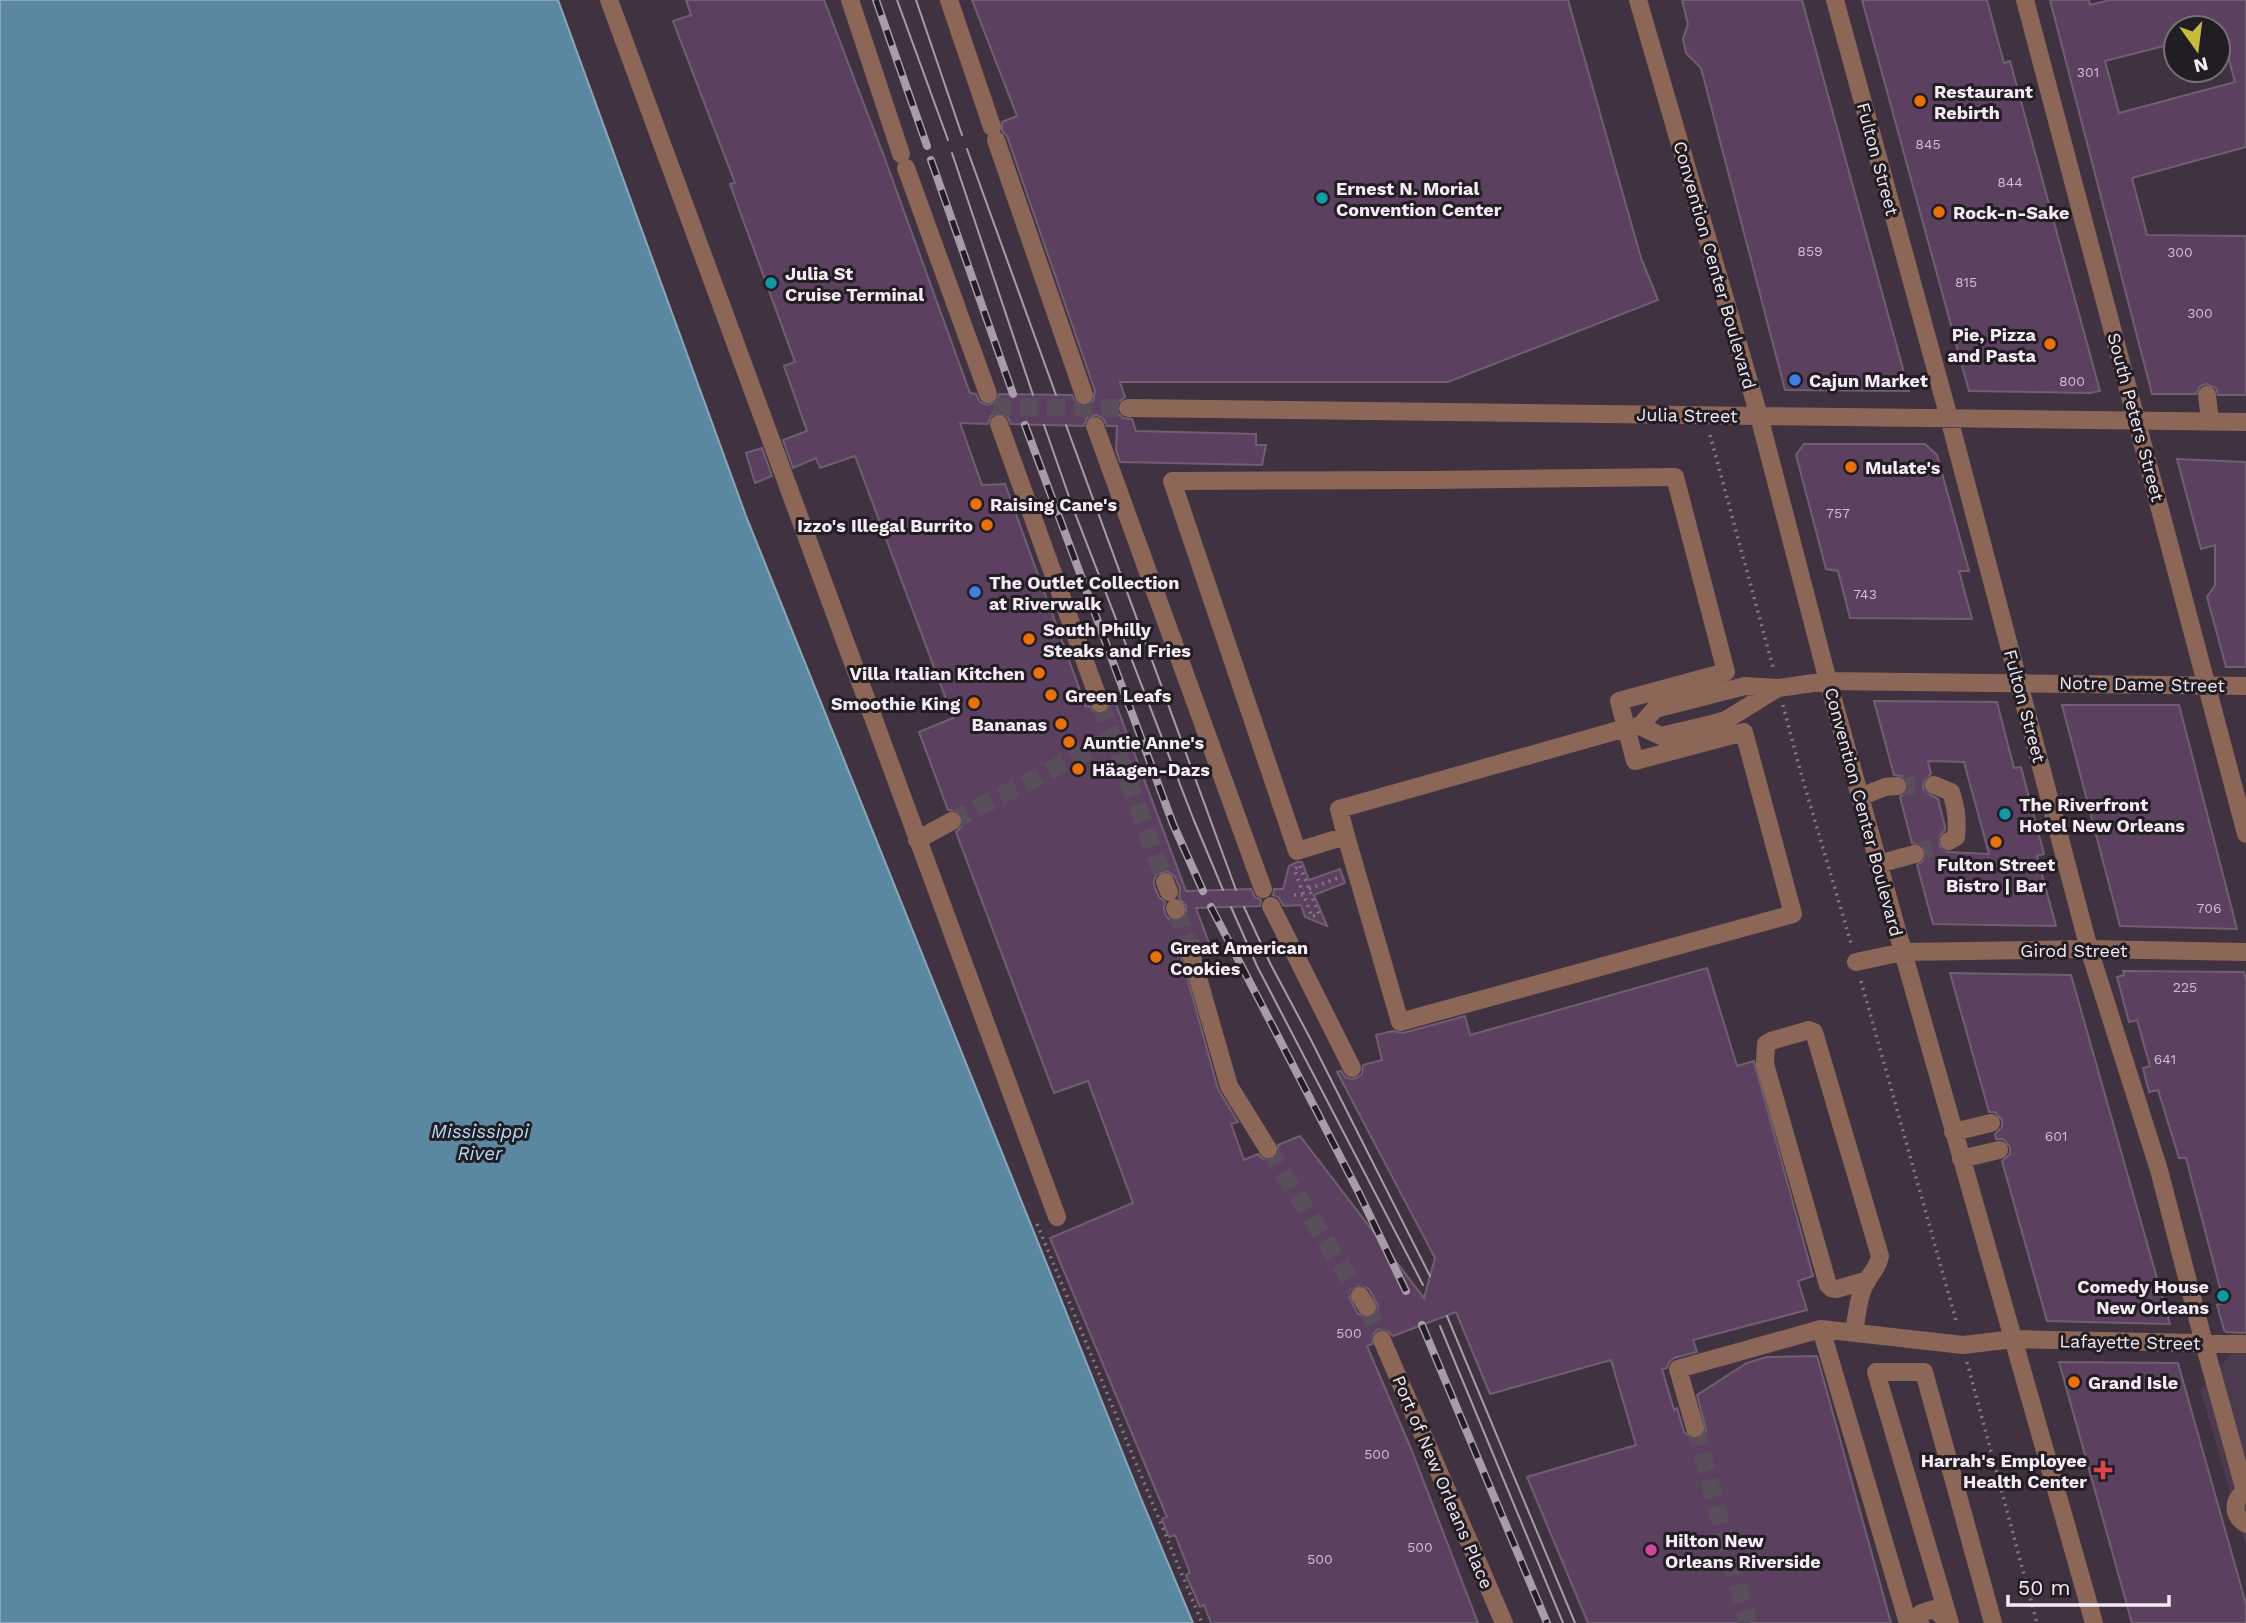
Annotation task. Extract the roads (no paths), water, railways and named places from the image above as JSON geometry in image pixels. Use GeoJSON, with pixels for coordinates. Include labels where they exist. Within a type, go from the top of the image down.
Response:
{"type":"FeatureCollection","features":[{"type":"Feature","properties":{"kind":"street"},"geometry":{"type":"LineString","coordinates":[[609,0],[1057,1217]]}},
{"type":"Feature","properties":{"kind":"street"},"geometry":{"type":"LineString","coordinates":[[850,0],[903,161],[988,394]]}},
{"type":"Feature","properties":{"kind":"street"},"geometry":{"type":"LineString","coordinates":[[948,0],[1084,395]]}},
{"type":"Feature","properties":{"kind":"street","name":"Convention Center Boulevard"},"geometry":{"type":"LineString","coordinates":[[1638,0],[1759,415],[1878,864],[2094,1623]]}},
{"type":"Feature","properties":{"kind":"street","name":"Fulton Street"},"geometry":{"type":"LineString","coordinates":[[1835,0],[2089,948],[2159,1170],[2246,1491],[2237,1498],[2235,1505],[2238,1519],[2246,1524]]}},
{"type":"Feature","properties":{"kind":"street","name":"South Peters Street"},"geometry":{"type":"LineString","coordinates":[[2025,0],[2246,834]]}},
{"type":"Feature","properties":{"kind":"street"},"geometry":{"type":"LineString","coordinates":[[2207,395],[2210,421]]}},
{"type":"Feature","properties":{"kind":"street","name":"Julia Street"},"geometry":{"type":"LineString","coordinates":[[1128,408],[2246,422]]}},
{"type":"Feature","properties":{"kind":"street"},"geometry":{"type":"LineString","coordinates":[[999,424],[1100,703]]}},
{"type":"Feature","properties":{"kind":"street"},"geometry":{"type":"LineString","coordinates":[[1094,426],[1263,889]]}},
{"type":"Feature","properties":{"kind":"street"},"geometry":{"type":"LineString","coordinates":[[1346,836],[1297,851],[1172,481],[1675,477],[1726,673],[1619,701],[1633,727],[1635,761],[1744,732],[1793,914],[1400,1022],[1339,809],[1633,727],[1654,709],[1745,686],[1779,688]]}},
{"type":"Feature","properties":{"kind":"street","name":"Notre Dame Street"},"geometry":{"type":"LineString","coordinates":[[1779,688],[1828,681],[2246,686]]}},
{"type":"Feature","properties":{"kind":"street"},"geometry":{"type":"LineString","coordinates":[[1633,727],[1661,736],[1712,724],[1726,720],[1779,688]]}},
{"type":"Feature","properties":{"kind":"street"},"geometry":{"type":"LineString","coordinates":[[1934,785],[1951,792],[1955,804],[1958,824],[1956,836],[1949,841]]}},
{"type":"Feature","properties":{"kind":"street"},"geometry":{"type":"LineString","coordinates":[[1860,797],[1885,787],[1897,786]]}},
{"type":"Feature","properties":{"kind":"street"},"geometry":{"type":"LineString","coordinates":[[917,840],[953,821]]}},
{"type":"Feature","properties":{"kind":"street"},"geometry":{"type":"LineString","coordinates":[[1878,864],[1914,854]]}},
{"type":"Feature","properties":{"kind":"street"},"geometry":{"type":"LineString","coordinates":[[1271,906],[1352,1068]]}},
{"type":"Feature","properties":{"kind":"street","name":"Girod Street"},"geometry":{"type":"LineString","coordinates":[[1856,961],[1903,952],[2089,948],[2246,952]]}},
{"type":"Feature","properties":{"kind":"street"},"geometry":{"type":"LineString","coordinates":[[1190,950],[1229,1086],[1268,1149]]}},
{"type":"Feature","properties":{"kind":"street"},"geometry":{"type":"LineString","coordinates":[[1854,1332],[1867,1280],[1878,1265],[1880,1256],[1814,1032],[1809,1030],[1771,1041],[1766,1044],[1765,1064],[1829,1285],[1837,1289],[1867,1280]]}},
{"type":"Feature","properties":{"kind":"street"},"geometry":{"type":"LineString","coordinates":[[1953,1132],[1992,1123]]}},
{"type":"Feature","properties":{"kind":"street"},"geometry":{"type":"LineString","coordinates":[[1961,1159],[1999,1150]]}},
{"type":"Feature","properties":{"kind":"street"},"geometry":{"type":"LineString","coordinates":[[1695,1428],[1678,1369],[1821,1329],[1908,1623],[1918,1622],[1920,1613],[1934,1609],[1943,1619]]}},
{"type":"Feature","properties":{"kind":"street","name":"Lafayette Street"},"geometry":{"type":"LineString","coordinates":[[1821,1329],[1963,1345],[2014,1339],[2246,1344]]}},
{"type":"Feature","properties":{"kind":"street","name":"Port of New Orleans Place"},"geometry":{"type":"LineString","coordinates":[[1382,1340],[1504,1623]]}},
{"type":"Feature","properties":{"kind":"street"},"geometry":{"type":"LineString","coordinates":[[1943,1619],[1877,1372],[1924,1372],[1993,1623]]}},
{"type":"Feature","properties":{"kind":"water","name":"Mississippi River"},"geometry":{"type":"Polygon","coordinates":[[[0,0],[558,0],[746,516],[1193,1623],[0,1623],[0,0]]]}},
{"type":"Feature","properties":{"kind":"tunnel"},"geometry":{"type":"LineString","coordinates":[[993,407],[1128,408]]}},
{"type":"Feature","properties":{"kind":"tunnel"},"geometry":{"type":"LineString","coordinates":[[1100,703],[1165,882]]}},
{"type":"Feature","properties":{"kind":"tunnel"},"geometry":{"type":"LineString","coordinates":[[952,821],[1113,738]]}},
{"type":"Feature","properties":{"kind":"tunnel"},"geometry":{"type":"LineString","coordinates":[[1897,786],[1934,785]]}},
{"type":"Feature","properties":{"kind":"tunnel"},"geometry":{"type":"LineString","coordinates":[[1915,854],[1949,841]]}},
{"type":"Feature","properties":{"kind":"tunnel"},"geometry":{"type":"LineString","coordinates":[[1176,910],[1190,950]]}},
{"type":"Feature","properties":{"kind":"tunnel"},"geometry":{"type":"LineString","coordinates":[[1268,1149],[1360,1296]]}},
{"type":"Feature","properties":{"kind":"tunnel"},"geometry":{"type":"LineString","coordinates":[[1367,1307],[1382,1340]]}},
{"type":"Feature","properties":{"kind":"tunnel"},"geometry":{"type":"LineString","coordinates":[[1695,1428],[1748,1623]]}},
{"type":"Feature","properties":{"kind":"tram line"},"geometry":{"type":"LineString","coordinates":[[897,0],[948,140]]}},
{"type":"Feature","properties":{"kind":"tram line"},"geometry":{"type":"LineString","coordinates":[[916,0],[962,135]]}},
{"type":"Feature","properties":{"kind":"tram line"},"geometry":{"type":"LineString","coordinates":[[967,149],[1056,395]]}},
{"type":"Feature","properties":{"kind":"tram line"},"geometry":{"type":"LineString","coordinates":[[952,153],[1033,395]]}},
{"type":"Feature","properties":{"kind":"tram line"},"geometry":{"type":"LineString","coordinates":[[1044,425],[1073,508],[1223,890]]}},
{"type":"Feature","properties":{"kind":"tram line"},"geometry":{"type":"LineString","coordinates":[[1066,425],[1236,890]]}},
{"type":"Feature","properties":{"kind":"tram line"},"geometry":{"type":"LineString","coordinates":[[1231,907],[1257,966],[1423,1285]]}},
{"type":"Feature","properties":{"kind":"tram line"},"geometry":{"type":"LineString","coordinates":[[1244,907],[1430,1276]]}},
{"type":"Feature","properties":{"kind":"tram line"},"geometry":{"type":"LineString","coordinates":[[1447,1316],[1575,1623]]}},
{"type":"Feature","properties":{"kind":"tram line"},"geometry":{"type":"LineString","coordinates":[[1440,1326],[1563,1623]]}},
{"type":"Feature","properties":{"kind":"railway"},"geometry":{"type":"LineString","coordinates":[[876,0],[927,146]]}},
{"type":"Feature","properties":{"kind":"railway"},"geometry":{"type":"LineString","coordinates":[[931,160],[1013,394]]}},
{"type":"Feature","properties":{"kind":"railway"},"geometry":{"type":"LineString","coordinates":[[1025,425],[1173,824],[1203,891]]}},
{"type":"Feature","properties":{"kind":"railway"},"geometry":{"type":"LineString","coordinates":[[1211,907],[1359,1193],[1406,1291]]}},
{"type":"Feature","properties":{"kind":"railway"},"geometry":{"type":"LineString","coordinates":[[1422,1325],[1547,1623]]}},
{"type":"Feature","properties":{"kind":"place","name":"Restaurant Rebirth"},"geometry":{"type":"Point","coordinates":[1920,101]}},
{"type":"Feature","properties":{"kind":"place","name":"Ernest N. Morial Convention Center"},"geometry":{"type":"Point","coordinates":[1322,198]}},
{"type":"Feature","properties":{"kind":"place","name":"Rock-n-Sake"},"geometry":{"type":"Point","coordinates":[1939,212]}},
{"type":"Feature","properties":{"kind":"place","name":"Julia St Cruise Terminal"},"geometry":{"type":"Point","coordinates":[771,283]}},
{"type":"Feature","properties":{"kind":"place","name":"Pie, Pizza and Pasta"},"geometry":{"type":"Point","coordinates":[2050,344]}},
{"type":"Feature","properties":{"kind":"place","name":"Cajun Market"},"geometry":{"type":"Point","coordinates":[1795,380]}},
{"type":"Feature","properties":{"kind":"place","name":"Mulate's"},"geometry":{"type":"Point","coordinates":[1851,467]}},
{"type":"Feature","properties":{"kind":"place","name":"Raising Cane's"},"geometry":{"type":"Point","coordinates":[976,504]}},
{"type":"Feature","properties":{"kind":"place","name":"Izzo's Illegal Burrito"},"geometry":{"type":"Point","coordinates":[987,525]}},
{"type":"Feature","properties":{"kind":"place","name":"The Outlet Collection at Riverwalk"},"geometry":{"type":"Point","coordinates":[975,592]}},
{"type":"Feature","properties":{"kind":"place","name":"South Philly Steaks and Fries"},"geometry":{"type":"Point","coordinates":[1029,639]}},
{"type":"Feature","properties":{"kind":"place","name":"Villa Italian Kitchen"},"geometry":{"type":"Point","coordinates":[1039,673]}},
{"type":"Feature","properties":{"kind":"place","name":"Green Leafs"},"geometry":{"type":"Point","coordinates":[1051,695]}},
{"type":"Feature","properties":{"kind":"place","name":"Smoothie King"},"geometry":{"type":"Point","coordinates":[974,703]}},
{"type":"Feature","properties":{"kind":"place","name":"Bananas"},"geometry":{"type":"Point","coordinates":[1061,724]}},
{"type":"Feature","properties":{"kind":"place","name":"Auntie Anne's"},"geometry":{"type":"Point","coordinates":[1069,742]}},
{"type":"Feature","properties":{"kind":"place","name":"Häagen-Dazs"},"geometry":{"type":"Point","coordinates":[1078,769]}},
{"type":"Feature","properties":{"kind":"place","name":"The Riverfront Hotel New Orleans"},"geometry":{"type":"Point","coordinates":[2005,814]}},
{"type":"Feature","properties":{"kind":"place","name":"Fulton Street Bistro | Bar"},"geometry":{"type":"Point","coordinates":[1996,842]}},
{"type":"Feature","properties":{"kind":"place","name":"Great American Cookies"},"geometry":{"type":"Point","coordinates":[1156,957]}},
{"type":"Feature","properties":{"kind":"place","name":"Comedy House New Orleans"},"geometry":{"type":"Point","coordinates":[2223,1296]}},
{"type":"Feature","properties":{"kind":"place","name":"Grand Isle"},"geometry":{"type":"Point","coordinates":[2074,1382]}},
{"type":"Feature","properties":{"kind":"place","name":"Harrah's Employee Health Center"},"geometry":{"type":"Point","coordinates":[2103,1470]}},
{"type":"Feature","properties":{"kind":"place","name":"Hilton New Orleans Riverside"},"geometry":{"type":"Point","coordinates":[1651,1550]}}]}
